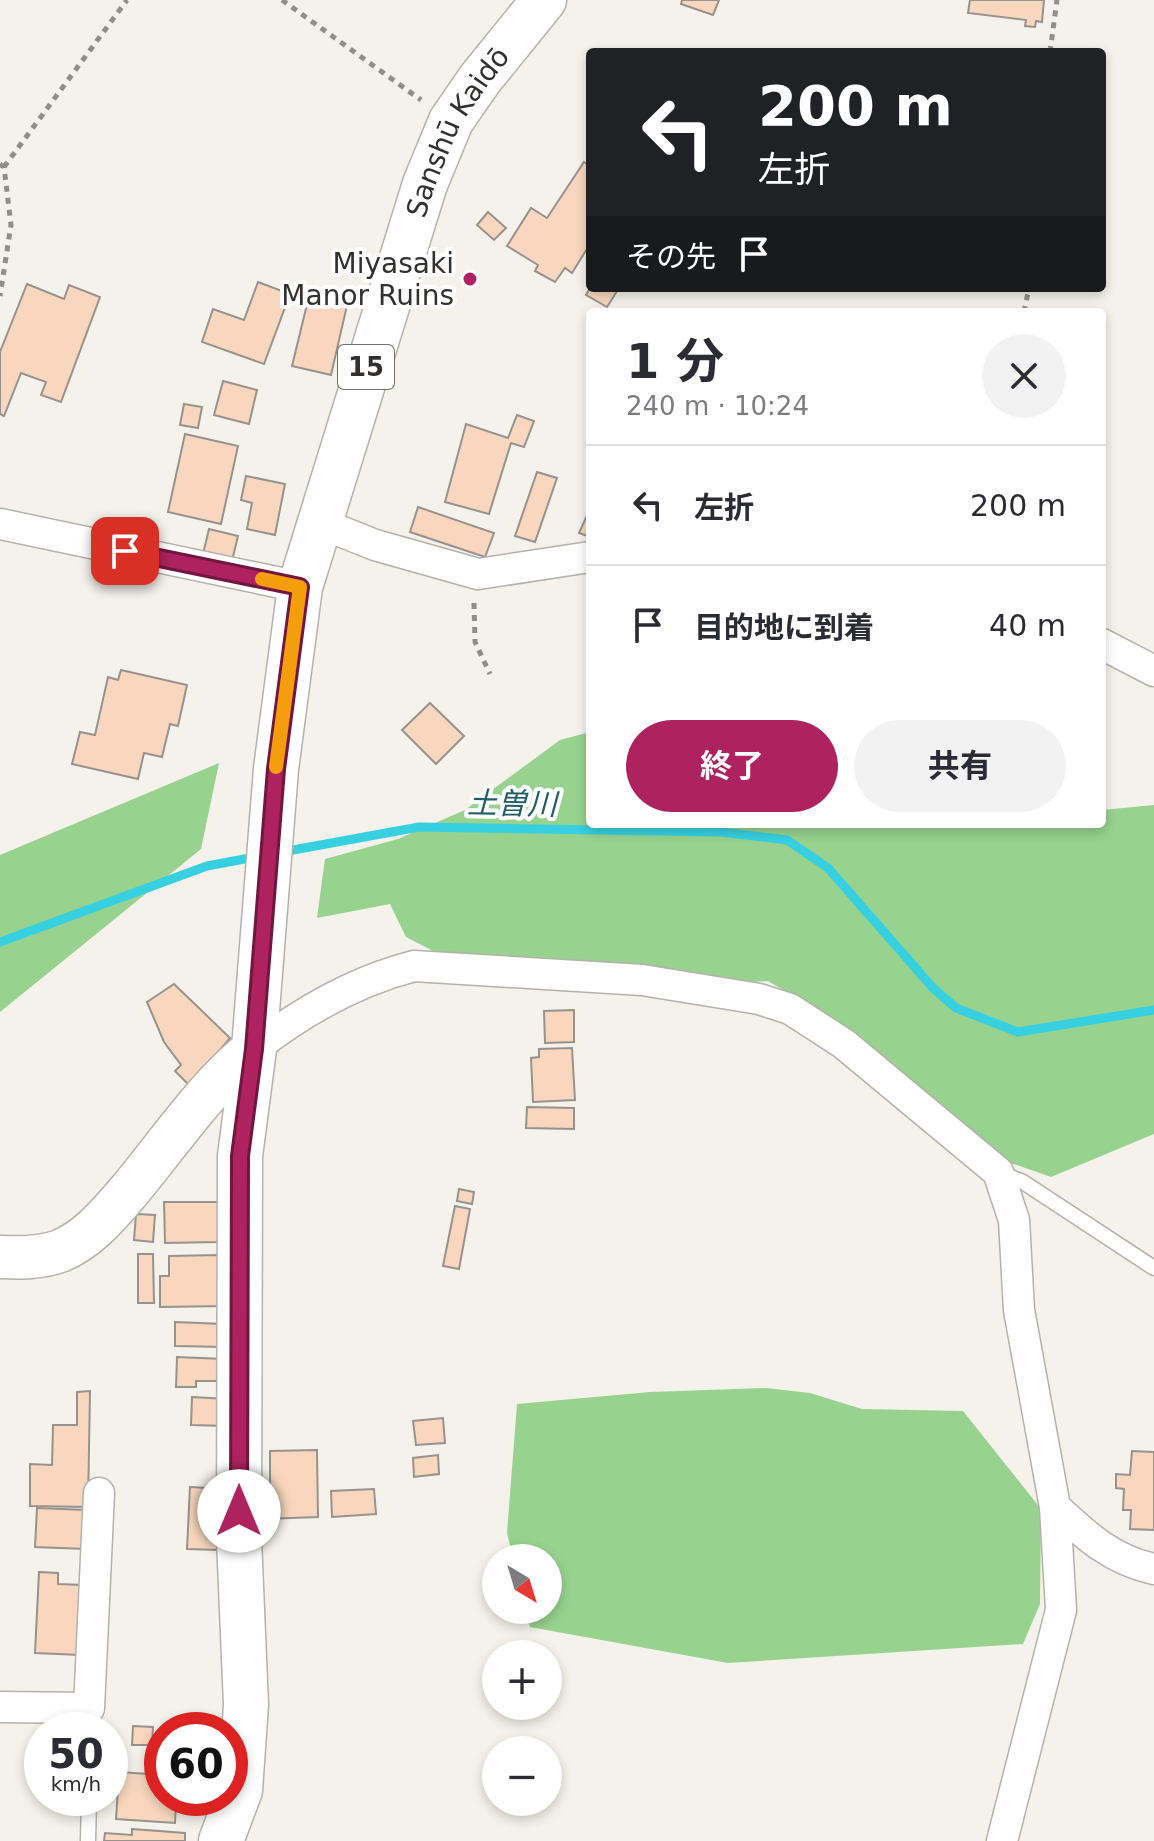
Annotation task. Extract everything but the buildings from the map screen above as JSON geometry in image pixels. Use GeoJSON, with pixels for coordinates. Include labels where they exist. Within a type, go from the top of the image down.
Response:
{"type":"FeatureCollection","features":[{"type":"Feature","properties":{"kind":"main road","name":"Sanshū Kaidō"},"geometry":{"type":"LineString","coordinates":[[221,1841],[240,1790],[246,1705],[239,1539],[240,1156],[254,1049],[276,769],[300,587],[400,255],[451,121],[480,79],[544,0]]}},
{"type":"Feature","properties":{"kind":"street"},"geometry":{"type":"LineString","coordinates":[[320,523],[375,545],[478,574],[586,558]]}},
{"type":"Feature","properties":{"kind":"street"},"geometry":{"type":"LineString","coordinates":[[0,524],[300,587]]}},
{"type":"Feature","properties":{"kind":"street"},"geometry":{"type":"LineString","coordinates":[[1106,646],[1154,671]]}},
{"type":"Feature","properties":{"kind":"street"},"geometry":{"type":"LineString","coordinates":[[4,1257],[33,1258],[61,1251],[84,1238],[134,1184],[229,1068],[308,1012],[379,975],[414,966],[642,980],[759,999],[790,1009],[844,1044],[998,1172],[1014,1220],[1019,1310],[1055,1507],[1061,1610],[1002,1841]]}},
{"type":"Feature","properties":{"kind":"street"},"geometry":{"type":"LineString","coordinates":[[90,1712],[99,1493]]}},
{"type":"Feature","properties":{"kind":"street"},"geometry":{"type":"LineString","coordinates":[[1055,1507],[1094,1543],[1127,1563],[1154,1569]]}},
{"type":"Feature","properties":{"kind":"street"},"geometry":{"type":"LineString","coordinates":[[0,1707],[38,1712]]}},
{"type":"Feature","properties":{"kind":"lane"},"geometry":{"type":"LineString","coordinates":[[998,1172],[1023,1182],[1154,1268]]}},
{"type":"Feature","properties":{"kind":"lane"},"geometry":{"type":"LineString","coordinates":[[88,1841],[89,1816]]}},
{"type":"Feature","properties":{"kind":"path"},"geometry":{"type":"LineString","coordinates":[[0,296],[11,225],[2,166],[127,0]]}},
{"type":"Feature","properties":{"kind":"path"},"geometry":{"type":"LineString","coordinates":[[282,0],[451,121]]}},
{"type":"Feature","properties":{"kind":"path"},"geometry":{"type":"LineString","coordinates":[[1051,48],[1057,0]]}},
{"type":"Feature","properties":{"kind":"path"},"geometry":{"type":"LineString","coordinates":[[478,574],[474,598],[475,642],[490,674]]}},
{"type":"Feature","properties":{"kind":"green space"},"geometry":{"type":"Polygon","coordinates":[[[586,733],[586,828],[1106,828],[1106,810],[1154,805],[1154,1134],[1051,1177],[1008,1162],[852,1031],[768,981],[646,990],[437,953],[406,937],[390,904],[317,918],[325,859],[398,839],[465,810],[560,740],[586,733]]]}},
{"type":"Feature","properties":{"kind":"green space"},"geometry":{"type":"Polygon","coordinates":[[[219,763],[201,849],[0,1012],[0,855],[219,763]]]}},
{"type":"Feature","properties":{"kind":"green space"},"geometry":{"type":"Polygon","coordinates":[[[766,1388],[810,1393],[862,1409],[963,1411],[1041,1509],[1040,1604],[1023,1644],[728,1663],[530,1627],[529,1624],[562,1624],[562,1544],[510,1544],[507,1533],[517,1404],[650,1392],[766,1388]]]}},
{"type":"Feature","properties":{"kind":"waterway","name":"土曽川"},"geometry":{"type":"LineString","coordinates":[[282,852],[419,827],[720,832],[787,840],[828,868],[933,988],[956,1008],[1018,1032],[1154,1010]]}},
{"type":"Feature","properties":{"kind":"waterway","name":"土曽川"},"geometry":{"type":"LineString","coordinates":[[0,942],[207,866],[255,857]]}},
{"type":"Feature","properties":{"kind":"slow traffic"},"geometry":{"type":"LineString","coordinates":[[262,579],[300,587],[276,767]]}},
{"type":"Feature","properties":{"kind":"place","name":"Miyasaki Manor Ruins"},"geometry":{"type":"Point","coordinates":[470,279]}},
{"type":"Feature","properties":{"kind":"route"},"geometry":{"type":"LineString","coordinates":[[125,551],[300,587],[276,769],[254,1049],[240,1156],[239,1511]]}}]}
